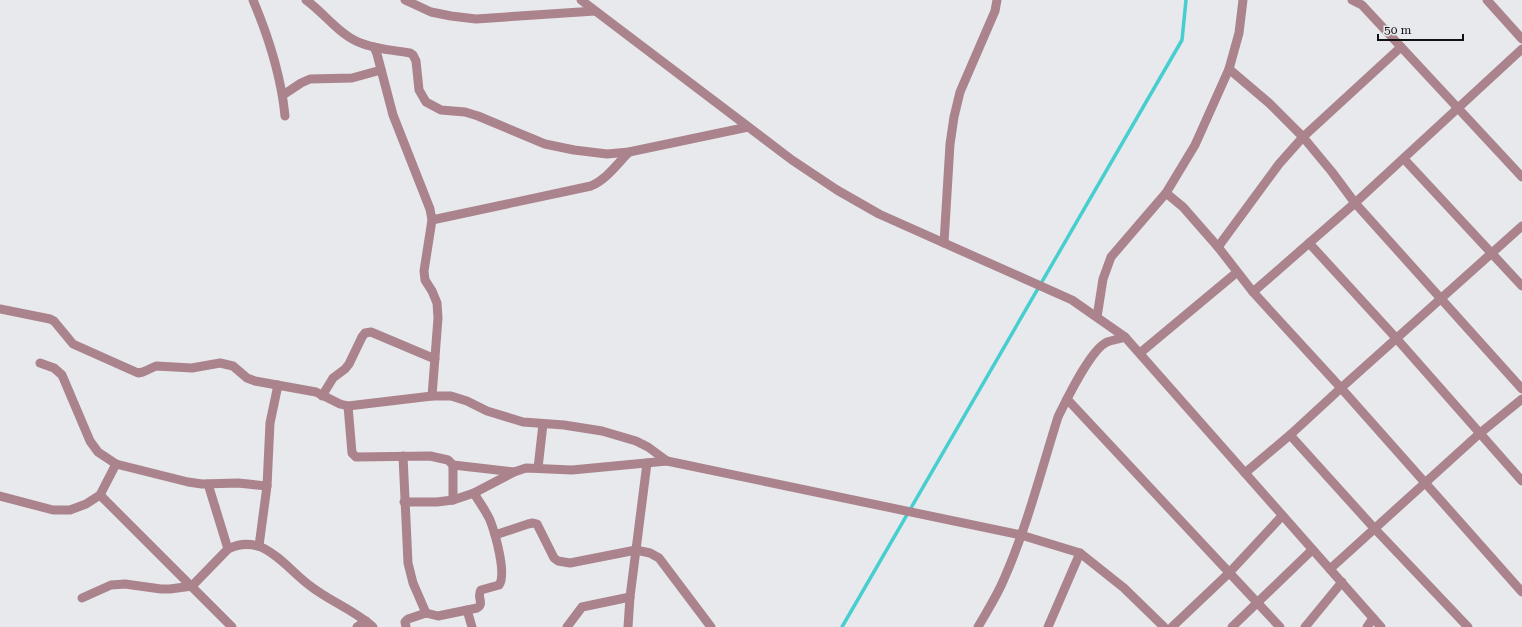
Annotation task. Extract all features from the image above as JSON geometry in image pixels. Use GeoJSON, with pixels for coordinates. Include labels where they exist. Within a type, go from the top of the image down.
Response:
{"type":"FeatureCollection","features":[{"type":"Feature","properties":{"kind":"street"},"geometry":{"type":"LineString","coordinates":[[254,0],[268,37],[283,95],[285,116]]}},
{"type":"Feature","properties":{"kind":"street"},"geometry":{"type":"LineString","coordinates":[[306,0],[343,33],[355,41],[413,56],[416,61],[419,90],[426,102],[441,110],[464,112],[478,116],[545,144],[567,149],[607,154],[629,152],[748,127]]}},
{"type":"Feature","properties":{"kind":"street"},"geometry":{"type":"LineString","coordinates":[[405,0],[431,12],[476,19],[595,10]]}},
{"type":"Feature","properties":{"kind":"street"},"geometry":{"type":"LineString","coordinates":[[581,0],[792,160],[837,190],[879,214],[1072,300],[1125,337],[1178,399],[1381,627]]}},
{"type":"Feature","properties":{"kind":"street"},"geometry":{"type":"LineString","coordinates":[[944,243],[950,144],[954,117],[960,92],[995,11],[997,0]]}},
{"type":"Feature","properties":{"kind":"street"},"geometry":{"type":"LineString","coordinates":[[1097,317],[1103,279],[1111,257],[1166,193],[1195,145],[1229,69],[1239,33],[1242,0]]}},
{"type":"Feature","properties":{"kind":"street"},"geometry":{"type":"LineString","coordinates":[[1352,0],[1365,3],[1401,47],[1522,178]]}},
{"type":"Feature","properties":{"kind":"street"},"geometry":{"type":"LineString","coordinates":[[1487,0],[1522,39]]}},
{"type":"Feature","properties":{"kind":"street"},"geometry":{"type":"LineString","coordinates":[[374,47],[393,115],[430,209],[432,220],[424,271],[425,280],[432,291],[436,303],[438,318],[432,396]]}},
{"type":"Feature","properties":{"kind":"street"},"geometry":{"type":"LineString","coordinates":[[1218,247],[1280,164],[1303,137],[1401,47]]}},
{"type":"Feature","properties":{"kind":"street"},"geometry":{"type":"LineString","coordinates":[[1253,292],[1404,159],[1522,49]]}},
{"type":"Feature","properties":{"kind":"street"},"geometry":{"type":"LineString","coordinates":[[1229,69],[1269,103],[1303,137],[1355,203],[1522,389]]}},
{"type":"Feature","properties":{"kind":"street"},"geometry":{"type":"LineString","coordinates":[[283,95],[301,82],[310,79],[352,78],[381,70]]}},
{"type":"Feature","properties":{"kind":"street"},"geometry":{"type":"LineString","coordinates":[[432,220],[591,186],[606,176],[629,152]]}},
{"type":"Feature","properties":{"kind":"street"},"geometry":{"type":"LineString","coordinates":[[1404,159],[1522,286]]}},
{"type":"Feature","properties":{"kind":"street"},"geometry":{"type":"LineString","coordinates":[[1166,193],[1183,206],[1218,247],[1236,273],[1341,388],[1522,592]]}},
{"type":"Feature","properties":{"kind":"street"},"geometry":{"type":"LineString","coordinates":[[1245,473],[1290,435],[1522,226]]}},
{"type":"Feature","properties":{"kind":"street"},"geometry":{"type":"LineString","coordinates":[[1309,244],[1396,338],[1522,481]]}},
{"type":"Feature","properties":{"kind":"street"},"geometry":{"type":"LineString","coordinates":[[1140,353],[1236,273]]}},
{"type":"Feature","properties":{"kind":"street"},"geometry":{"type":"LineString","coordinates":[[0,309],[50,319],[54,321],[72,344],[138,373],[156,366],[192,368],[220,363],[233,366],[247,378],[309,390],[348,406],[432,396],[451,396],[462,399],[503,417],[523,422],[564,425],[608,433],[636,441],[648,447],[667,461]]}},
{"type":"Feature","properties":{"kind":"street"},"geometry":{"type":"LineString","coordinates":[[322,396],[333,378],[349,364],[365,333],[370,332],[435,359]]}},
{"type":"Feature","properties":{"kind":"street"},"geometry":{"type":"LineString","coordinates":[[978,627],[996,597],[1004,579],[1021,535],[1058,417],[1067,399],[1093,355],[1106,343],[1125,337]]}},
{"type":"Feature","properties":{"kind":"street"},"geometry":{"type":"LineString","coordinates":[[40,362],[54,368],[62,375],[90,441],[98,452],[116,464],[188,482],[208,484],[238,483],[267,486]]}},
{"type":"Feature","properties":{"kind":"street"},"geometry":{"type":"LineString","coordinates":[[259,546],[267,486],[270,423],[278,384]]}},
{"type":"Feature","properties":{"kind":"street"},"geometry":{"type":"LineString","coordinates":[[1067,399],[1280,627]]}},
{"type":"Feature","properties":{"kind":"street"},"geometry":{"type":"LineString","coordinates":[[1330,569],[1479,434],[1522,399]]}},
{"type":"Feature","properties":{"kind":"street"},"geometry":{"type":"LineString","coordinates":[[348,406],[353,456],[442,457],[453,465],[514,472]]}},
{"type":"Feature","properties":{"kind":"street"},"geometry":{"type":"LineString","coordinates":[[538,468],[543,424]]}},
{"type":"Feature","properties":{"kind":"street"},"geometry":{"type":"LineString","coordinates":[[1290,435],[1374,528],[1468,627]]}},
{"type":"Feature","properties":{"kind":"street"},"geometry":{"type":"LineString","coordinates":[[402,456],[408,563],[413,583],[426,613]]}},
{"type":"Feature","properties":{"kind":"street"},"geometry":{"type":"LineString","coordinates":[[404,502],[437,502],[453,500],[526,468],[572,470],[667,461],[1021,535],[1080,553],[1124,588],[1164,627]]}},
{"type":"Feature","properties":{"kind":"street"},"geometry":{"type":"LineString","coordinates":[[628,627],[630,597],[647,463]]}},
{"type":"Feature","properties":{"kind":"street"},"geometry":{"type":"LineString","coordinates":[[0,496],[53,510],[70,510],[86,504],[100,495],[116,464]]}},
{"type":"Feature","properties":{"kind":"street"},"geometry":{"type":"LineString","coordinates":[[453,465],[453,500]]}},
{"type":"Feature","properties":{"kind":"street"},"geometry":{"type":"LineString","coordinates":[[208,484],[228,549]]}},
{"type":"Feature","properties":{"kind":"street"},"geometry":{"type":"LineString","coordinates":[[406,627],[406,622],[408,619],[426,613],[438,616],[479,607],[481,604],[479,592],[481,590],[499,585],[501,582],[502,572],[495,535],[474,492]]}},
{"type":"Feature","properties":{"kind":"street"},"geometry":{"type":"LineString","coordinates":[[100,495],[232,627]]}},
{"type":"Feature","properties":{"kind":"street"},"geometry":{"type":"LineString","coordinates":[[1172,627],[1229,573],[1282,516]]}},
{"type":"Feature","properties":{"kind":"street"},"geometry":{"type":"LineString","coordinates":[[495,535],[528,524],[537,524],[554,558],[570,563],[636,550],[650,553],[659,558],[711,627]]}},
{"type":"Feature","properties":{"kind":"street"},"geometry":{"type":"LineString","coordinates":[[82,598],[111,585],[125,584],[170,589],[192,586],[228,549],[244,544],[259,546],[272,553],[309,586],[366,620],[373,627]]}},
{"type":"Feature","properties":{"kind":"street"},"geometry":{"type":"LineString","coordinates":[[1232,627],[1256,602],[1312,550]]}},
{"type":"Feature","properties":{"kind":"street"},"geometry":{"type":"LineString","coordinates":[[1048,627],[1080,553]]}},
{"type":"Feature","properties":{"kind":"street"},"geometry":{"type":"LineString","coordinates":[[1305,627],[1342,582]]}},
{"type":"Feature","properties":{"kind":"street"},"geometry":{"type":"LineString","coordinates":[[567,627],[582,607],[630,597]]}},
{"type":"Feature","properties":{"kind":"street"},"geometry":{"type":"LineString","coordinates":[[467,610],[472,627]]}},
{"type":"Feature","properties":{"kind":"street"},"geometry":{"type":"LineString","coordinates":[[1367,627],[1373,618]]}},
{"type":"Feature","properties":{"kind":"street"},"geometry":{"type":"LineString","coordinates":[[357,627],[366,620]]}},
{"type":"Feature","properties":{"kind":"waterway"},"geometry":{"type":"LineString","coordinates":[[842,627],[1182,40],[1186,0]]}}]}
